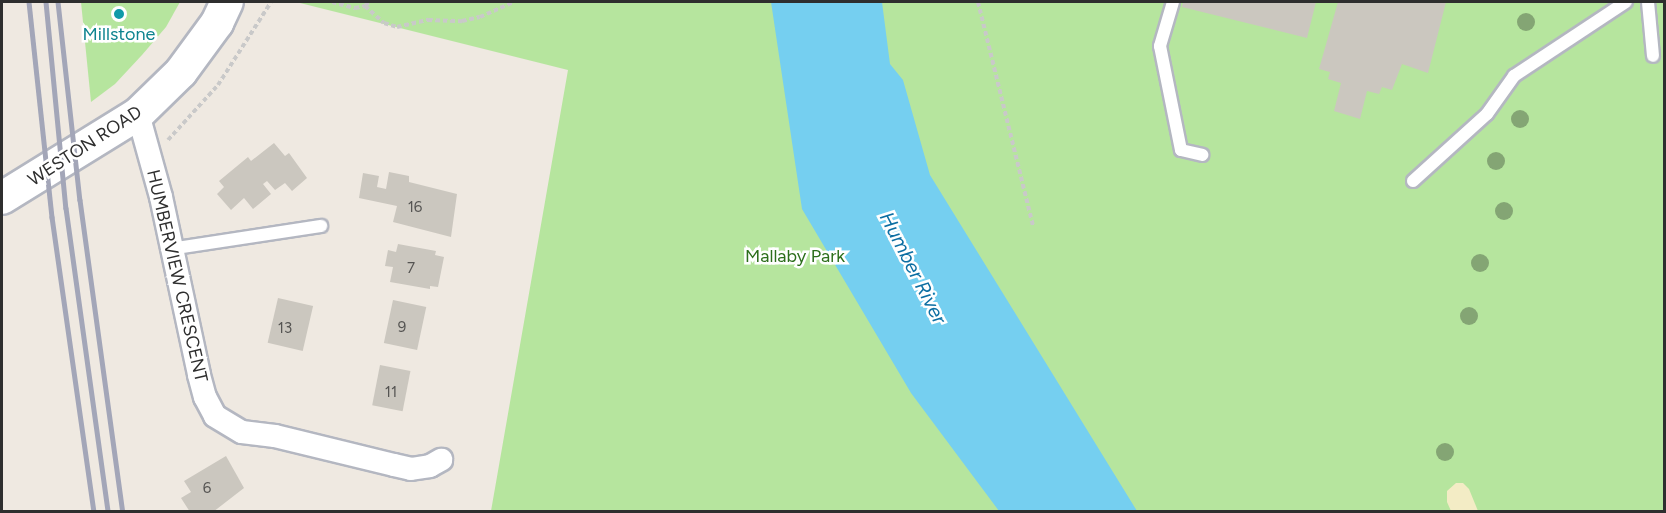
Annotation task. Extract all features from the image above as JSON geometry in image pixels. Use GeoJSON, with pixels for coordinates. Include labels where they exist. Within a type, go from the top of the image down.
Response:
{"type":"FeatureCollection","features":[{"type":"Feature","properties":{"kind":"main road","name":"WESTON ROAD"},"geometry":{"type":"LineString","coordinates":[[2,198],[138,114],[181,72],[217,22],[227,2]]}},
{"type":"Feature","properties":{"kind":"street","name":"HUMBERVIEW CRESCENT"},"geometry":{"type":"LineString","coordinates":[[138,114],[161,197],[170,249],[199,375],[205,397],[215,416],[242,432],[275,436],[411,469],[430,466],[441,460]]}},
{"type":"Feature","properties":{"kind":"lane"},"geometry":{"type":"LineString","coordinates":[[1173,2],[1160,46],[1181,150],[1202,155]]}},
{"type":"Feature","properties":{"kind":"lane"},"geometry":{"type":"LineString","coordinates":[[1413,181],[1487,114],[1514,76],[1626,2]]}},
{"type":"Feature","properties":{"kind":"lane"},"geometry":{"type":"LineString","coordinates":[[1648,2],[1653,56]]}},
{"type":"Feature","properties":{"kind":"lane"},"geometry":{"type":"LineString","coordinates":[[170,249],[321,226]]}},
{"type":"Feature","properties":{"kind":"path"},"geometry":{"type":"LineString","coordinates":[[168,140],[219,86],[272,2]]}},
{"type":"Feature","properties":{"kind":"path"},"geometry":{"type":"LineString","coordinates":[[332,2],[355,8],[365,6],[369,2]]}},
{"type":"Feature","properties":{"kind":"path"},"geometry":{"type":"LineString","coordinates":[[365,6],[384,23],[397,27],[429,20],[462,21],[513,2]]}},
{"type":"Feature","properties":{"kind":"path"},"geometry":{"type":"LineString","coordinates":[[978,2],[1032,226]]}},
{"type":"Feature","properties":{"kind":"green space"},"geometry":{"type":"Polygon","coordinates":[[[81,2],[180,2],[166,27],[142,55],[115,84],[91,102],[81,2]]]}},
{"type":"Feature","properties":{"kind":"green space","name":"Mallaby Park"},"geometry":{"type":"Polygon","coordinates":[[[296,2],[1664,2],[1664,511],[491,511],[568,70],[296,2]]]}},
{"type":"Feature","properties":{"kind":"sand"},"geometry":{"type":"Polygon","coordinates":[[[1456,483],[1463,483],[1469,489],[1478,511],[1451,511],[1447,502],[1447,491],[1456,483]]]}},
{"type":"Feature","properties":{"kind":"water","name":"Humber River"},"geometry":{"type":"Polygon","coordinates":[[[771,2],[882,2],[890,64],[903,80],[930,175],[1137,511],[999,511],[911,393],[802,209],[771,2]]]}},
{"type":"Feature","properties":{"kind":"building"},"geometry":{"type":"Polygon","coordinates":[[[1183,2],[1316,2],[1307,38],[1182,7],[1183,2]]]}},
{"type":"Feature","properties":{"kind":"building"},"geometry":{"type":"Polygon","coordinates":[[[1338,2],[1446,2],[1428,73],[1402,64],[1392,90],[1382,87],[1379,94],[1367,91],[1360,119],[1334,111],[1341,83],[1328,79],[1330,72],[1319,69],[1338,2]]]}},
{"type":"Feature","properties":{"kind":"building"},"geometry":{"type":"Polygon","coordinates":[[[274,143],[285,156],[289,153],[307,178],[292,191],[285,183],[275,190],[267,181],[263,184],[271,194],[253,209],[244,198],[231,210],[217,194],[224,187],[219,181],[248,157],[251,161],[274,143]]]}},
{"type":"Feature","properties":{"kind":"building"},"geometry":{"type":"Polygon","coordinates":[[[389,172],[409,176],[409,182],[457,194],[451,237],[393,222],[397,206],[359,198],[363,173],[379,176],[377,187],[386,189],[389,172]]]}},
{"type":"Feature","properties":{"kind":"building"},"geometry":{"type":"Polygon","coordinates":[[[398,244],[436,251],[435,255],[444,257],[438,287],[430,286],[430,289],[390,282],[393,267],[385,266],[388,250],[396,252],[398,244]]]}},
{"type":"Feature","properties":{"kind":"building"},"geometry":{"type":"Polygon","coordinates":[[[278,298],[313,306],[303,351],[268,343],[278,298]]]}},
{"type":"Feature","properties":{"kind":"building"},"geometry":{"type":"Polygon","coordinates":[[[393,300],[426,307],[417,350],[384,343],[393,300]]]}},
{"type":"Feature","properties":{"kind":"building"},"geometry":{"type":"Polygon","coordinates":[[[380,365],[410,371],[403,411],[372,405],[380,365]]]}},
{"type":"Feature","properties":{"kind":"building"},"geometry":{"type":"Polygon","coordinates":[[[226,456],[244,488],[213,512],[190,512],[181,498],[191,492],[184,481],[226,456]]]}},
{"type":"Feature","properties":{"kind":"railway"},"geometry":{"type":"LineString","coordinates":[[29,2],[52,217],[94,512]]}},
{"type":"Feature","properties":{"kind":"railway"},"geometry":{"type":"LineString","coordinates":[[46,2],[66,208],[108,512]]}},
{"type":"Feature","properties":{"kind":"railway"},"geometry":{"type":"LineString","coordinates":[[58,2],[80,200],[123,512]]}},
{"type":"Feature","properties":{"kind":"place","name":"Millstone"},"geometry":{"type":"Point","coordinates":[119,14]}}]}
